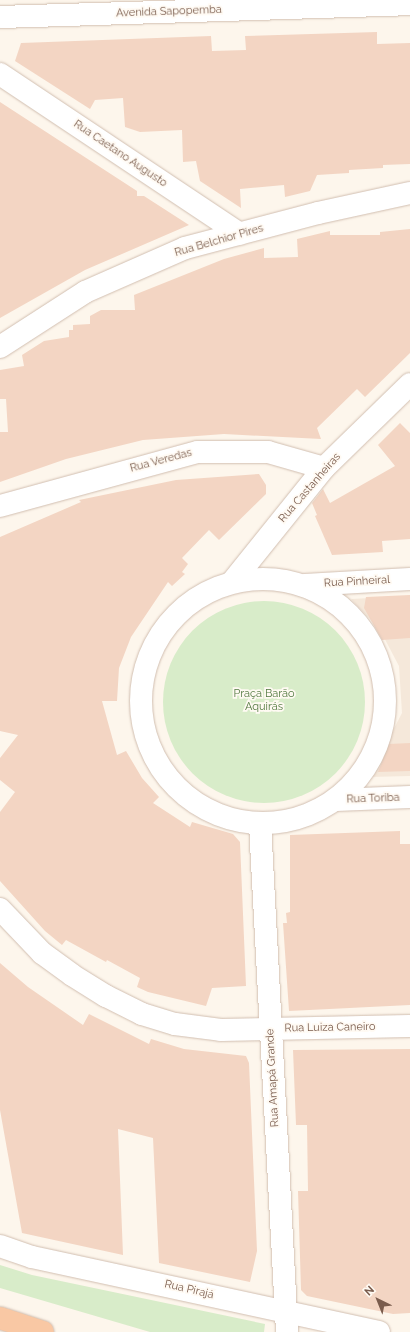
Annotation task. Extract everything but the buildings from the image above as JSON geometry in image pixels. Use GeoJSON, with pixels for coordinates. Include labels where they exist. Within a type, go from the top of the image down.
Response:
{"type":"FeatureCollection","features":[{"type":"Feature","properties":{"kind":"highway"},"geometry":{"type":"LineString","coordinates":[[0,1318],[43,1332]]}},
{"type":"Feature","properties":{"kind":"street","name":"Avenida Sapopemba"},"geometry":{"type":"LineString","coordinates":[[1,19],[139,6],[410,4]]}},
{"type":"Feature","properties":{"kind":"street","name":"Rua Caetano Augusto"},"geometry":{"type":"LineString","coordinates":[[0,74],[240,234]]}},
{"type":"Feature","properties":{"kind":"street","name":"Rua Belchior Pires"},"geometry":{"type":"LineString","coordinates":[[0,346],[85,292],[185,248],[318,213],[410,193]]}},
{"type":"Feature","properties":{"kind":"street","name":"Rua Castanheiras"},"geometry":{"type":"LineString","coordinates":[[233,581],[324,468],[410,384]]}},
{"type":"Feature","properties":{"kind":"street","name":"Rua Veredas"},"geometry":{"type":"LineString","coordinates":[[0,506],[198,452],[235,450],[268,452],[324,468]]}},
{"type":"Feature","properties":{"kind":"street"},"geometry":{"type":"LineString","coordinates":[[269,578],[305,585],[338,603],[364,630],[381,664],[386,701],[380,739],[363,772],[336,800],[301,818],[260,824],[222,818],[187,798],[160,769],[144,734],[140,694],[148,655],[169,621],[200,595],[233,581],[269,578]]}},
{"type":"Feature","properties":{"kind":"street","name":"Rua Pinheiral"},"geometry":{"type":"LineString","coordinates":[[305,585],[410,579]]}},
{"type":"Feature","properties":{"kind":"street","name":"Rua Toriba"},"geometry":{"type":"LineString","coordinates":[[336,800],[410,797]]}},
{"type":"Feature","properties":{"kind":"street","name":"Rua Amapá Grande"},"geometry":{"type":"LineString","coordinates":[[260,824],[286,1322]]}},
{"type":"Feature","properties":{"kind":"street","name":"Rua Luiza Caneiro"},"geometry":{"type":"LineString","coordinates":[[0,909],[42,953],[106,996],[142,1014],[183,1025],[221,1030],[410,1026]]}},
{"type":"Feature","properties":{"kind":"street","name":"Rua Pirajá"},"geometry":{"type":"LineString","coordinates":[[0,1246],[32,1257],[286,1322],[379,1332]]}},
{"type":"Feature","properties":{"kind":"shaded area"},"geometry":{"type":"Polygon","coordinates":[[[410,596],[410,776],[369,777],[402,713],[399,666],[380,630],[351,599],[410,596]]]}},
{"type":"Feature","properties":{"kind":"green space","name":"Praça Barão Aquirás"},"geometry":{"type":"Polygon","coordinates":[[[264,601],[284,603],[312,613],[328,624],[342,638],[353,654],[357,663],[363,682],[365,702],[363,722],[353,750],[342,766],[328,780],[312,791],[303,795],[284,801],[264,803],[244,801],[216,791],[200,780],[186,766],[175,750],[171,741],[165,722],[163,702],[165,682],[175,654],[186,638],[200,624],[216,613],[225,609],[244,603],[264,601]]]}},
{"type":"Feature","properties":{"kind":"green space"},"geometry":{"type":"Polygon","coordinates":[[[0,1265],[32,1275],[265,1324],[264,1332],[150,1332],[0,1288],[0,1265]]]}}]}
